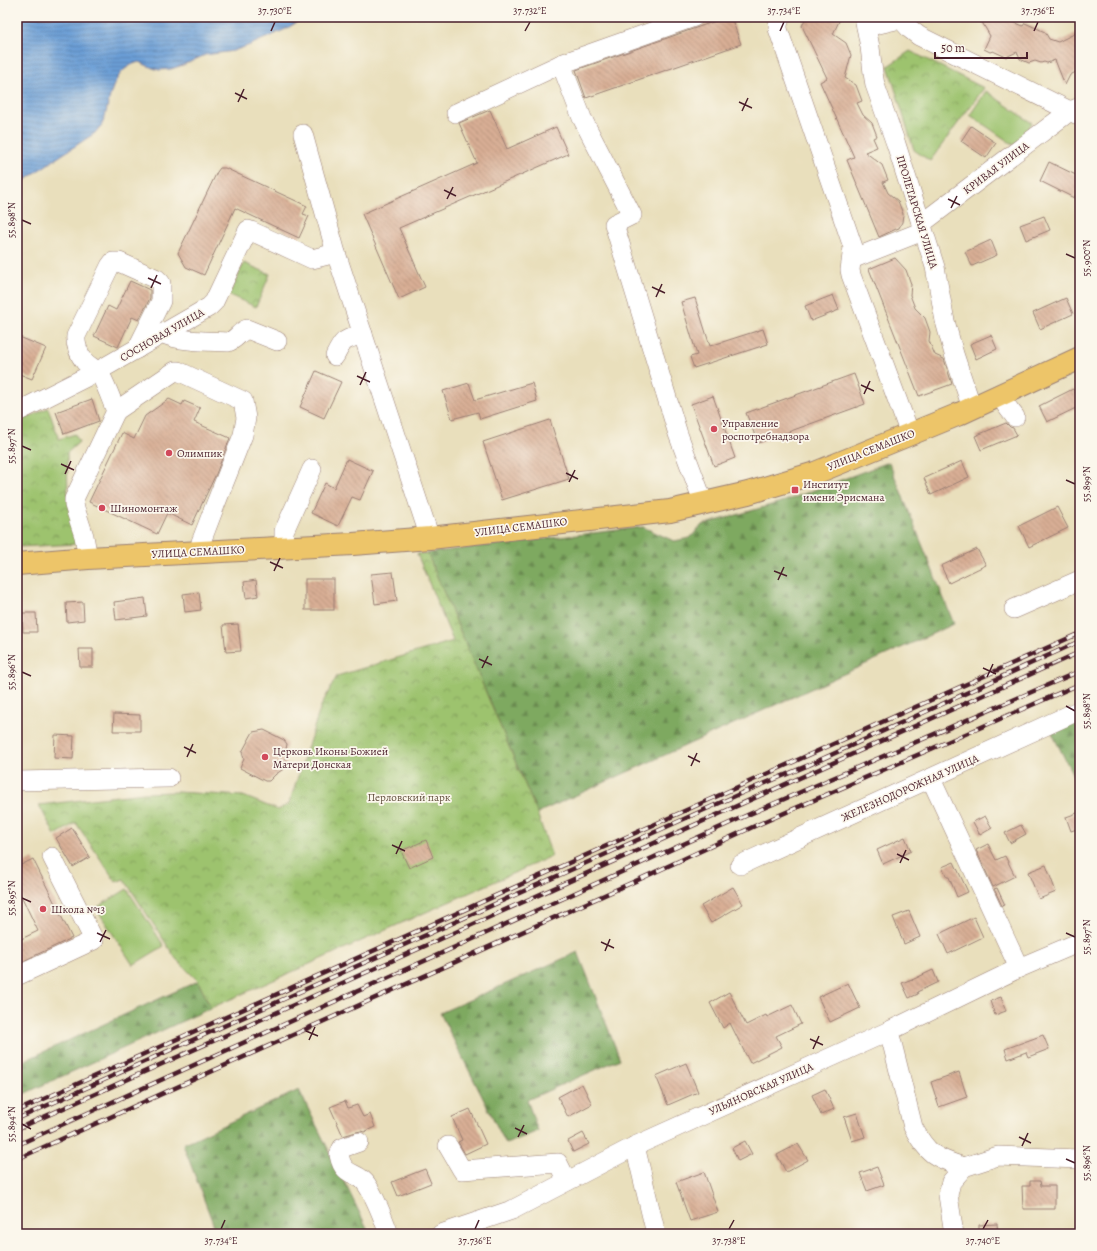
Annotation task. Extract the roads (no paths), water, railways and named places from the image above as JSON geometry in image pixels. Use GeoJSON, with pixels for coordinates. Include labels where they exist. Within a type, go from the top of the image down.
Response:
{"type":"FeatureCollection","features":[{"type":"Feature","properties":{"kind":"main road","name":"УЛИЦА СЕМАШКО"},"geometry":{"type":"LineString","coordinates":[[17,564],[88,558],[353,544],[430,538],[670,511],[704,504],[809,475],[972,408],[1008,404],[1080,358]]}},
{"type":"Feature","properties":{"kind":"street"},"geometry":{"type":"LineString","coordinates":[[456,113],[561,64],[694,17]]}},
{"type":"Feature","properties":{"kind":"street"},"geometry":{"type":"LineString","coordinates":[[780,17],[778,28],[853,247],[850,275],[910,434]]}},
{"type":"Feature","properties":{"kind":"street"},"geometry":{"type":"LineString","coordinates":[[865,22],[899,18],[919,36],[1077,111]]}},
{"type":"Feature","properties":{"kind":"street","name":"ПРОЛЕТАРСКАЯ УЛИЦА"},"geometry":{"type":"LineString","coordinates":[[865,22],[875,85],[896,144],[935,267],[945,322],[972,408]]}},
{"type":"Feature","properties":{"kind":"street"},"geometry":{"type":"LineString","coordinates":[[561,64],[582,118],[632,215],[614,224],[678,434],[704,504]]}},
{"type":"Feature","properties":{"kind":"street","name":"КРИВАЯ УЛИЦА"},"geometry":{"type":"LineString","coordinates":[[852,259],[922,227],[1077,111]]}},
{"type":"Feature","properties":{"kind":"street"},"geometry":{"type":"LineString","coordinates":[[303,134],[336,252],[430,538]]}},
{"type":"Feature","properties":{"kind":"street","name":"СОСНОВАЯ УЛИЦА"},"geometry":{"type":"LineString","coordinates":[[17,412],[98,371],[164,334],[211,305],[248,230],[312,259],[336,252]]}},
{"type":"Feature","properties":{"kind":"street"},"geometry":{"type":"LineString","coordinates":[[116,411],[98,371],[84,361],[76,346],[76,336],[113,262],[118,262],[157,279],[161,283],[161,301],[137,349]]}},
{"type":"Feature","properties":{"kind":"street"},"geometry":{"type":"LineString","coordinates":[[164,334],[182,339],[228,342],[232,341],[243,330],[247,329],[277,341]]}},
{"type":"Feature","properties":{"kind":"street"},"geometry":{"type":"LineString","coordinates":[[335,356],[344,340],[363,334]]}},
{"type":"Feature","properties":{"kind":"street"},"geometry":{"type":"LineString","coordinates":[[88,558],[84,536],[74,505],[74,499],[116,411],[175,371],[178,371],[243,401],[246,418],[243,435],[202,542],[202,552]]}},
{"type":"Feature","properties":{"kind":"street"},"geometry":{"type":"LineString","coordinates":[[284,547],[284,531],[312,469]]}},
{"type":"Feature","properties":{"kind":"street"},"geometry":{"type":"LineString","coordinates":[[1014,609],[1080,580]]}},
{"type":"Feature","properties":{"kind":"street","name":"ЖЕЛЕЗНОДОРОЖНАЯ УЛИЦА"},"geometry":{"type":"LineString","coordinates":[[740,865],[1080,710]]}},
{"type":"Feature","properties":{"kind":"street"},"geometry":{"type":"LineString","coordinates":[[17,781],[170,778]]}},
{"type":"Feature","properties":{"kind":"street"},"geometry":{"type":"LineString","coordinates":[[931,778],[1019,968]]}},
{"type":"Feature","properties":{"kind":"street"},"geometry":{"type":"LineString","coordinates":[[17,976],[94,940],[52,857]]}},
{"type":"Feature","properties":{"kind":"street","name":"УЛЬЯНОВСКАЯ УЛИЦА"},"geometry":{"type":"LineString","coordinates":[[441,1234],[512,1210],[635,1146],[889,1031],[1019,968],[1080,942]]}},
{"type":"Feature","properties":{"kind":"street"},"geometry":{"type":"LineString","coordinates":[[889,1031],[913,1127],[920,1140],[931,1153],[945,1161],[964,1167]]}},
{"type":"Feature","properties":{"kind":"street"},"geometry":{"type":"LineString","coordinates":[[359,1142],[342,1148],[339,1155],[341,1164],[346,1170],[367,1184],[389,1234]]}},
{"type":"Feature","properties":{"kind":"street"},"geometry":{"type":"LineString","coordinates":[[448,1146],[462,1170],[558,1163],[568,1181]]}},
{"type":"Feature","properties":{"kind":"street"},"geometry":{"type":"LineString","coordinates":[[635,1146],[656,1234]]}},
{"type":"Feature","properties":{"kind":"street"},"geometry":{"type":"LineString","coordinates":[[954,1234],[948,1195],[951,1182],[964,1167],[998,1156],[1080,1159]]}},
{"type":"Feature","properties":{"kind":"water"},"geometry":{"type":"Polygon","coordinates":[[[23,17],[323,17],[307,18],[250,45],[233,51],[205,55],[171,69],[159,70],[139,62],[132,65],[125,69],[117,79],[111,93],[103,122],[95,133],[17,186],[17,22],[23,17]]]}},
{"type":"Feature","properties":{"kind":"railway"},"geometry":{"type":"LineString","coordinates":[[17,1111],[1080,633]]}},
{"type":"Feature","properties":{"kind":"railway"},"geometry":{"type":"LineString","coordinates":[[17,1119],[744,792],[809,765],[1080,641]]}},
{"type":"Feature","properties":{"kind":"railway"},"geometry":{"type":"LineString","coordinates":[[17,1129],[1080,652]]}},
{"type":"Feature","properties":{"kind":"railway"},"geometry":{"type":"LineString","coordinates":[[17,1145],[752,813],[1080,671]]}},
{"type":"Feature","properties":{"kind":"railway"},"geometry":{"type":"LineString","coordinates":[[17,1159],[757,825],[1080,684]]}},
{"type":"Feature","properties":{"kind":"place","name":"Управление роспотребнадзора"},"geometry":{"type":"Point","coordinates":[714,429]}},
{"type":"Feature","properties":{"kind":"place","name":"Олимпик"},"geometry":{"type":"Point","coordinates":[169,453]}},
{"type":"Feature","properties":{"kind":"place","name":"Институт имени Эрисмана"},"geometry":{"type":"Point","coordinates":[795,490]}},
{"type":"Feature","properties":{"kind":"place","name":"Шиномонтаж"},"geometry":{"type":"Point","coordinates":[102,508]}},
{"type":"Feature","properties":{"kind":"place","name":"Церковь Иконы Божией Матери Донская"},"geometry":{"type":"Point","coordinates":[265,757]}},
{"type":"Feature","properties":{"kind":"place","name":"Школа №13"},"geometry":{"type":"Point","coordinates":[43,909]}},
{"type":"Feature","properties":{"kind":"park label","name":"Перловский парк"},"geometry":{"type":"Point","coordinates":[409,797]}}]}
